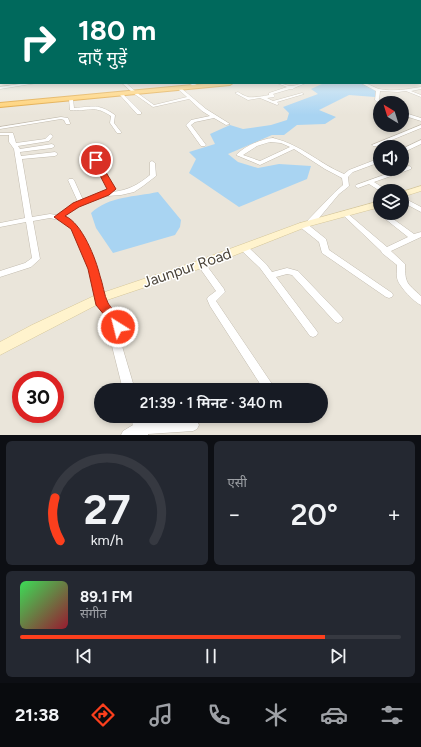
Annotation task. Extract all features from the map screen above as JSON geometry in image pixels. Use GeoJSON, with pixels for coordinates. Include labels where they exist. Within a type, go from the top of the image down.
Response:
{"type":"FeatureCollection","features":[{"type":"Feature","properties":{"kind":"highway"},"geometry":{"type":"LineString","coordinates":[[0,104],[211,84]]}},
{"type":"Feature","properties":{"kind":"highway"},"geometry":{"type":"LineString","coordinates":[[0,104],[71,99],[222,84]]}},
{"type":"Feature","properties":{"kind":"street"},"geometry":{"type":"LineString","coordinates":[[125,84],[153,106],[190,98]]}},
{"type":"Feature","properties":{"kind":"street"},"geometry":{"type":"LineString","coordinates":[[192,84],[197,86]]}},
{"type":"Feature","properties":{"kind":"street"},"geometry":{"type":"LineString","coordinates":[[262,98],[275,103],[302,94],[295,92],[298,90],[282,84]]}},
{"type":"Feature","properties":{"kind":"street"},"geometry":{"type":"LineString","coordinates":[[237,93],[249,99],[262,98],[273,96],[270,94],[300,84]]}},
{"type":"Feature","properties":{"kind":"street"},"geometry":{"type":"LineString","coordinates":[[366,84],[378,90],[405,90],[421,88]]}},
{"type":"Feature","properties":{"kind":"street"},"geometry":{"type":"LineString","coordinates":[[0,88],[23,86]]}},
{"type":"Feature","properties":{"kind":"street"},"geometry":{"type":"LineString","coordinates":[[180,89],[190,98],[228,124]]}},
{"type":"Feature","properties":{"kind":"street"},"geometry":{"type":"LineString","coordinates":[[377,96],[378,90]]}},
{"type":"Feature","properties":{"kind":"street"},"geometry":{"type":"LineString","coordinates":[[405,90],[421,96]]}},
{"type":"Feature","properties":{"kind":"street"},"geometry":{"type":"LineString","coordinates":[[121,94],[140,113]]}},
{"type":"Feature","properties":{"kind":"street"},"geometry":{"type":"LineString","coordinates":[[71,99],[72,109],[92,106],[113,116],[112,123],[119,132]]}},
{"type":"Feature","properties":{"kind":"street"},"geometry":{"type":"LineString","coordinates":[[203,145],[188,125],[193,121],[215,116]]}},
{"type":"Feature","properties":{"kind":"street"},"geometry":{"type":"LineString","coordinates":[[409,116],[421,120]]}},
{"type":"Feature","properties":{"kind":"street"},"geometry":{"type":"LineString","coordinates":[[0,128],[61,118],[66,119],[68,123]]}},
{"type":"Feature","properties":{"kind":"street"},"geometry":{"type":"LineString","coordinates":[[387,140],[421,126]]}},
{"type":"Feature","properties":{"kind":"street"},"geometry":{"type":"LineString","coordinates":[[0,134],[11,134],[12,142],[17,151],[36,259],[28,265],[0,274]]}},
{"type":"Feature","properties":{"kind":"street"},"geometry":{"type":"LineString","coordinates":[[17,151],[47,140],[50,136]]}},
{"type":"Feature","properties":{"kind":"street"},"geometry":{"type":"LineString","coordinates":[[293,148],[260,163],[239,155],[271,140],[293,148],[325,168],[345,177]]}},
{"type":"Feature","properties":{"kind":"street"},"geometry":{"type":"LineString","coordinates":[[409,148],[421,142]]}},
{"type":"Feature","properties":{"kind":"street"},"geometry":{"type":"LineString","coordinates":[[17,151],[52,146]]}},
{"type":"Feature","properties":{"kind":"street"},"geometry":{"type":"LineString","coordinates":[[17,151],[55,154]]}},
{"type":"Feature","properties":{"kind":"street"},"geometry":{"type":"LineString","coordinates":[[96,160],[112,189],[106,194]]}},
{"type":"Feature","properties":{"kind":"street"},"geometry":{"type":"LineString","coordinates":[[58,217],[81,202],[106,194],[132,191],[153,176],[152,163]]}},
{"type":"Feature","properties":{"kind":"street"},"geometry":{"type":"LineString","coordinates":[[345,177],[351,171],[373,163]]}},
{"type":"Feature","properties":{"kind":"street"},"geometry":{"type":"LineString","coordinates":[[358,186],[386,176]]}},
{"type":"Feature","properties":{"kind":"street"},"geometry":{"type":"LineString","coordinates":[[345,177],[346,186],[307,223],[323,241],[325,251],[389,295]]}},
{"type":"Feature","properties":{"kind":"street"},"geometry":{"type":"LineString","coordinates":[[71,180],[81,202]]}},
{"type":"Feature","properties":{"kind":"street"},"geometry":{"type":"LineString","coordinates":[[369,182],[373,184]]}},
{"type":"Feature","properties":{"kind":"street"},"geometry":{"type":"LineString","coordinates":[[409,192],[421,188]]}},
{"type":"Feature","properties":{"kind":"street"},"geometry":{"type":"LineString","coordinates":[[409,203],[421,210]]}},
{"type":"Feature","properties":{"kind":"street","name":"Jaunpur Road"},"geometry":{"type":"LineString","coordinates":[[0,349],[36,329],[100,298],[201,264],[307,223],[345,214],[373,210]]}},
{"type":"Feature","properties":{"kind":"street"},"geometry":{"type":"LineString","coordinates":[[345,214],[401,264],[401,280],[421,301]]}},
{"type":"Feature","properties":{"kind":"street"},"geometry":{"type":"LineString","coordinates":[[0,225],[30,219],[58,217],[64,219],[75,228],[93,269],[100,298],[105,309],[117,321],[117,346],[127,383]]}},
{"type":"Feature","properties":{"kind":"street"},"geometry":{"type":"LineString","coordinates":[[392,220],[413,237]]}},
{"type":"Feature","properties":{"kind":"street"},"geometry":{"type":"LineString","coordinates":[[385,251],[421,234]]}},
{"type":"Feature","properties":{"kind":"street"},"geometry":{"type":"LineString","coordinates":[[244,248],[270,276],[314,333]]}},
{"type":"Feature","properties":{"kind":"street"},"geometry":{"type":"LineString","coordinates":[[201,264],[220,289],[220,292],[211,299],[212,303],[265,383]]}},
{"type":"Feature","properties":{"kind":"street"},"geometry":{"type":"LineString","coordinates":[[270,276],[287,271],[295,273],[338,319]]}},
{"type":"Feature","properties":{"kind":"street"},"geometry":{"type":"LineString","coordinates":[[127,435],[140,426],[193,425]]}},
{"type":"Feature","properties":{"kind":"shaded area"},"geometry":{"type":"Polygon","coordinates":[[[0,84],[421,84],[421,435],[0,435],[0,84]]]}},
{"type":"Feature","properties":{"kind":"water"},"geometry":{"type":"Polygon","coordinates":[[[322,84],[364,84],[376,91],[375,96],[373,97],[349,95],[319,110],[336,117],[325,124],[297,125],[284,135],[272,135],[228,154],[238,162],[258,168],[279,164],[311,166],[307,179],[239,207],[189,173],[196,159],[189,152],[215,144],[210,134],[230,125],[243,129],[271,125],[287,120],[289,113],[283,107],[318,94],[311,89],[322,84]]]}},
{"type":"Feature","properties":{"kind":"water"},"geometry":{"type":"Polygon","coordinates":[[[158,192],[181,220],[180,227],[175,235],[113,253],[96,228],[91,213],[98,207],[114,200],[158,192]]]}},
{"type":"Feature","properties":{"kind":"route"},"geometry":{"type":"LineString","coordinates":[[96,160],[112,189],[106,194],[76,205],[58,217],[71,223],[75,228],[93,269],[102,305],[114,316],[118,327]]}}]}
